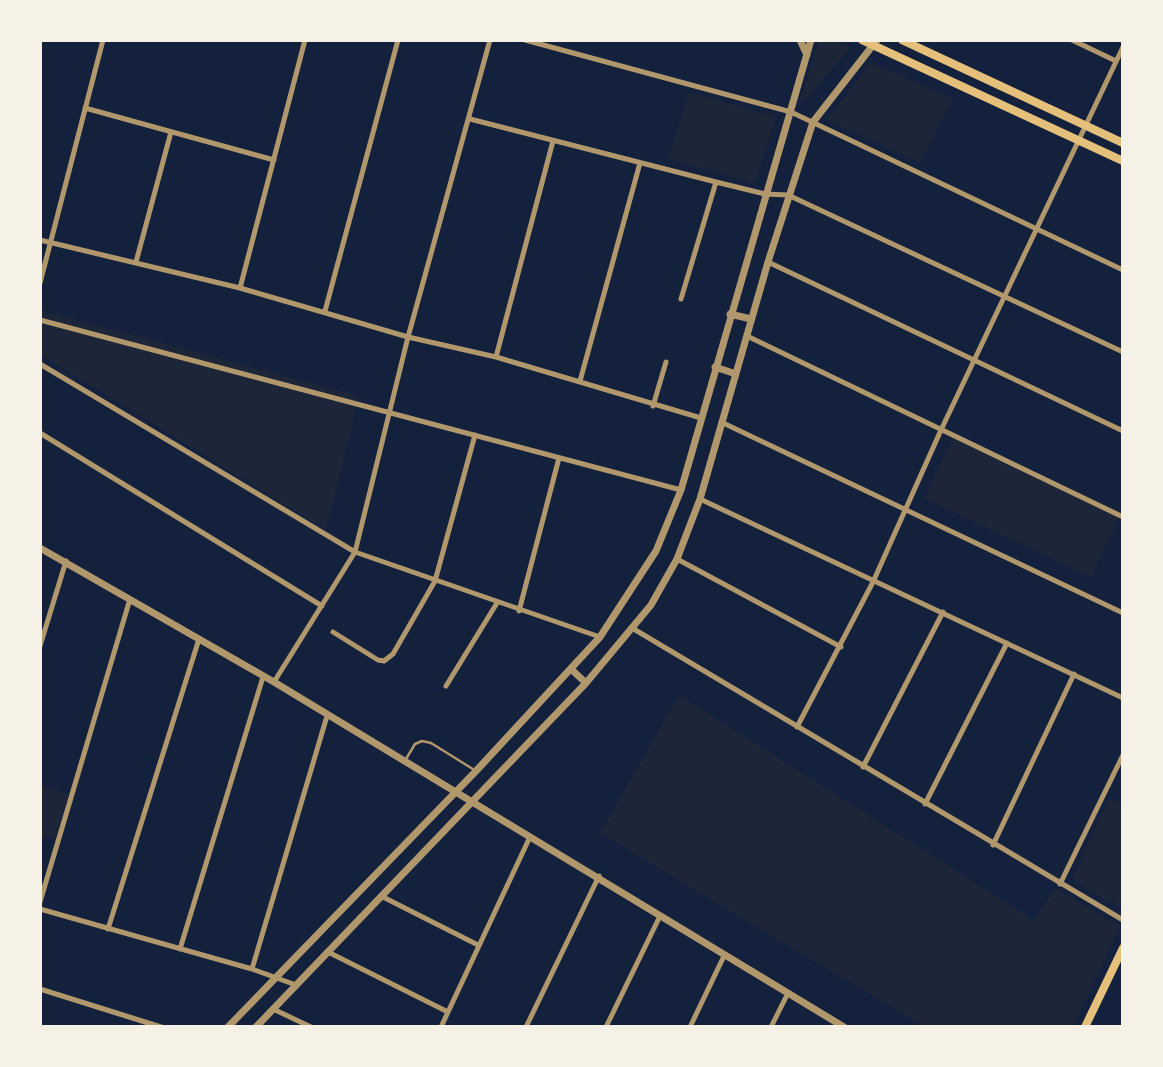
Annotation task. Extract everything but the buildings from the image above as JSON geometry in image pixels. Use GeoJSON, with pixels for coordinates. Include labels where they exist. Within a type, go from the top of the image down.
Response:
{"type":"FeatureCollection","features":[{"type":"Feature","properties":{"kind":"main road"},"geometry":{"type":"LineString","coordinates":[[862,40],[875,43],[1123,161]]}},
{"type":"Feature","properties":{"kind":"main road"},"geometry":{"type":"LineString","coordinates":[[902,40],[1123,143]]}},
{"type":"Feature","properties":{"kind":"main road"},"geometry":{"type":"LineString","coordinates":[[1085,1027],[1123,948]]}},
{"type":"Feature","properties":{"kind":"street"},"geometry":{"type":"LineString","coordinates":[[40,283],[103,40]]}},
{"type":"Feature","properties":{"kind":"street"},"geometry":{"type":"LineString","coordinates":[[240,288],[305,40]]}},
{"type":"Feature","properties":{"kind":"street"},"geometry":{"type":"LineString","coordinates":[[326,312],[398,40]]}},
{"type":"Feature","properties":{"kind":"street"},"geometry":{"type":"LineString","coordinates":[[274,682],[355,552],[408,337],[491,40]]}},
{"type":"Feature","properties":{"kind":"street"},"geometry":{"type":"LineString","coordinates":[[525,40],[791,112],[1123,270]]}},
{"type":"Feature","properties":{"kind":"street"},"geometry":{"type":"LineString","coordinates":[[800,40],[807,55]]}},
{"type":"Feature","properties":{"kind":"street"},"geometry":{"type":"LineString","coordinates":[[228,1027],[476,771],[600,637],[656,551],[681,490],[811,40]]}},
{"type":"Feature","properties":{"kind":"street"},"geometry":{"type":"LineString","coordinates":[[1072,40],[1116,61]]}},
{"type":"Feature","properties":{"kind":"street"},"geometry":{"type":"LineString","coordinates":[[256,1027],[586,683],[651,605],[677,559],[700,499],[788,195],[813,122],[875,43]]}},
{"type":"Feature","properties":{"kind":"street"},"geometry":{"type":"LineString","coordinates":[[797,727],[873,582],[941,430],[1081,141],[1123,47]]}},
{"type":"Feature","properties":{"kind":"street"},"geometry":{"type":"LineString","coordinates":[[85,108],[274,160]]}},
{"type":"Feature","properties":{"kind":"street"},"geometry":{"type":"LineString","coordinates":[[470,119],[765,194],[788,195],[1123,352]]}},
{"type":"Feature","properties":{"kind":"street"},"geometry":{"type":"LineString","coordinates":[[136,262],[171,132]]}},
{"type":"Feature","properties":{"kind":"street"},"geometry":{"type":"LineString","coordinates":[[496,357],[553,141]]}},
{"type":"Feature","properties":{"kind":"street"},"geometry":{"type":"LineString","coordinates":[[580,381],[640,163]]}},
{"type":"Feature","properties":{"kind":"street"},"geometry":{"type":"LineString","coordinates":[[681,299],[716,182]]}},
{"type":"Feature","properties":{"kind":"street"},"geometry":{"type":"LineString","coordinates":[[40,240],[240,288],[408,337],[496,357],[580,381],[653,406],[701,418]]}},
{"type":"Feature","properties":{"kind":"street"},"geometry":{"type":"LineString","coordinates":[[768,262],[1123,431]]}},
{"type":"Feature","properties":{"kind":"street"},"geometry":{"type":"LineString","coordinates":[[730,314],[751,319]]}},
{"type":"Feature","properties":{"kind":"street"},"geometry":{"type":"LineString","coordinates":[[40,320],[681,490]]}},
{"type":"Feature","properties":{"kind":"street"},"geometry":{"type":"LineString","coordinates":[[747,336],[1123,517]]}},
{"type":"Feature","properties":{"kind":"street"},"geometry":{"type":"LineString","coordinates":[[653,406],[666,362]]}},
{"type":"Feature","properties":{"kind":"street"},"geometry":{"type":"LineString","coordinates":[[40,364],[355,552],[600,637]]}},
{"type":"Feature","properties":{"kind":"street"},"geometry":{"type":"LineString","coordinates":[[715,367],[736,374]]}},
{"type":"Feature","properties":{"kind":"street"},"geometry":{"type":"LineString","coordinates":[[721,422],[1123,613]]}},
{"type":"Feature","properties":{"kind":"street"},"geometry":{"type":"LineString","coordinates":[[40,433],[322,606]]}},
{"type":"Feature","properties":{"kind":"street"},"geometry":{"type":"LineString","coordinates":[[333,632],[373,658],[384,661],[393,653],[435,581],[475,435]]}},
{"type":"Feature","properties":{"kind":"street"},"geometry":{"type":"LineString","coordinates":[[519,611],[559,458]]}},
{"type":"Feature","properties":{"kind":"street"},"geometry":{"type":"LineString","coordinates":[[700,499],[1123,698]]}},
{"type":"Feature","properties":{"kind":"street"},"geometry":{"type":"LineString","coordinates":[[40,548],[274,682],[471,804],[598,876],[724,956],[844,1027]]}},
{"type":"Feature","properties":{"kind":"street"},"geometry":{"type":"LineString","coordinates":[[677,559],[841,647]]}},
{"type":"Feature","properties":{"kind":"street"},"geometry":{"type":"LineString","coordinates":[[40,646],[66,561]]}},
{"type":"Feature","properties":{"kind":"street"},"geometry":{"type":"LineString","coordinates":[[40,902],[130,599]]}},
{"type":"Feature","properties":{"kind":"street"},"geometry":{"type":"LineString","coordinates":[[446,686],[497,603]]}},
{"type":"Feature","properties":{"kind":"street"},"geometry":{"type":"LineString","coordinates":[[863,767],[943,612]]}},
{"type":"Feature","properties":{"kind":"street"},"geometry":{"type":"LineString","coordinates":[[632,628],[1123,920]]}},
{"type":"Feature","properties":{"kind":"street"},"geometry":{"type":"LineString","coordinates":[[108,929],[199,639]]}},
{"type":"Feature","properties":{"kind":"street"},"geometry":{"type":"LineString","coordinates":[[925,804],[1007,643]]}},
{"type":"Feature","properties":{"kind":"street"},"geometry":{"type":"LineString","coordinates":[[571,669],[586,683]]}},
{"type":"Feature","properties":{"kind":"street"},"geometry":{"type":"LineString","coordinates":[[993,845],[1074,674]]}},
{"type":"Feature","properties":{"kind":"street"},"geometry":{"type":"LineString","coordinates":[[180,949],[263,677]]}},
{"type":"Feature","properties":{"kind":"street"},"geometry":{"type":"LineString","coordinates":[[252,969],[327,716]]}},
{"type":"Feature","properties":{"kind":"street"},"geometry":{"type":"LineString","coordinates":[[1060,884],[1123,754]]}},
{"type":"Feature","properties":{"kind":"street"},"geometry":{"type":"LineString","coordinates":[[441,1027],[529,839]]}},
{"type":"Feature","properties":{"kind":"street"},"geometry":{"type":"LineString","coordinates":[[526,1027],[598,876]]}},
{"type":"Feature","properties":{"kind":"street"},"geometry":{"type":"LineString","coordinates":[[381,896],[478,945]]}},
{"type":"Feature","properties":{"kind":"street"},"geometry":{"type":"LineString","coordinates":[[40,909],[252,969],[296,985]]}},
{"type":"Feature","properties":{"kind":"street"},"geometry":{"type":"LineString","coordinates":[[606,1027],[660,916]]}},
{"type":"Feature","properties":{"kind":"street"},"geometry":{"type":"LineString","coordinates":[[328,952],[448,1012]]}},
{"type":"Feature","properties":{"kind":"street"},"geometry":{"type":"LineString","coordinates":[[690,1027],[724,956]]}},
{"type":"Feature","properties":{"kind":"street"},"geometry":{"type":"LineString","coordinates":[[40,989],[160,1027]]}},
{"type":"Feature","properties":{"kind":"street"},"geometry":{"type":"LineString","coordinates":[[771,1027],[788,993]]}},
{"type":"Feature","properties":{"kind":"street"},"geometry":{"type":"LineString","coordinates":[[273,1009],[311,1027]]}},
{"type":"Feature","properties":{"kind":"lane"},"geometry":{"type":"LineString","coordinates":[[404,762],[415,744],[422,741],[430,743],[476,771]]}},
{"type":"Feature","properties":{"kind":"shaded area"},"geometry":{"type":"Polygon","coordinates":[[[819,40],[835,40],[851,48],[798,107],[819,40]]]}},
{"type":"Feature","properties":{"kind":"shaded area"},"geometry":{"type":"Polygon","coordinates":[[[870,63],[953,98],[920,163],[827,120],[870,63]]]}},
{"type":"Feature","properties":{"kind":"shaded area"},"geometry":{"type":"Polygon","coordinates":[[[689,92],[776,117],[755,183],[668,159],[689,92]]]}},
{"type":"Feature","properties":{"kind":"shaded area"},"geometry":{"type":"Polygon","coordinates":[[[40,310],[359,396],[326,530],[40,354],[40,310]]]}},
{"type":"Feature","properties":{"kind":"shaded area"},"geometry":{"type":"Polygon","coordinates":[[[955,434],[1121,512],[1091,577],[924,498],[955,434]]]}},
{"type":"Feature","properties":{"kind":"shaded area"},"geometry":{"type":"Polygon","coordinates":[[[679,695],[1034,920],[1055,888],[1120,926],[1073,1027],[925,1027],[600,833],[679,695]]]}},
{"type":"Feature","properties":{"kind":"shaded area"},"geometry":{"type":"Polygon","coordinates":[[[40,785],[69,794],[54,840],[40,836],[40,785]]]}},
{"type":"Feature","properties":{"kind":"shaded area"},"geometry":{"type":"Polygon","coordinates":[[[1109,798],[1123,806],[1123,909],[1072,880],[1109,798]]]}}]}
